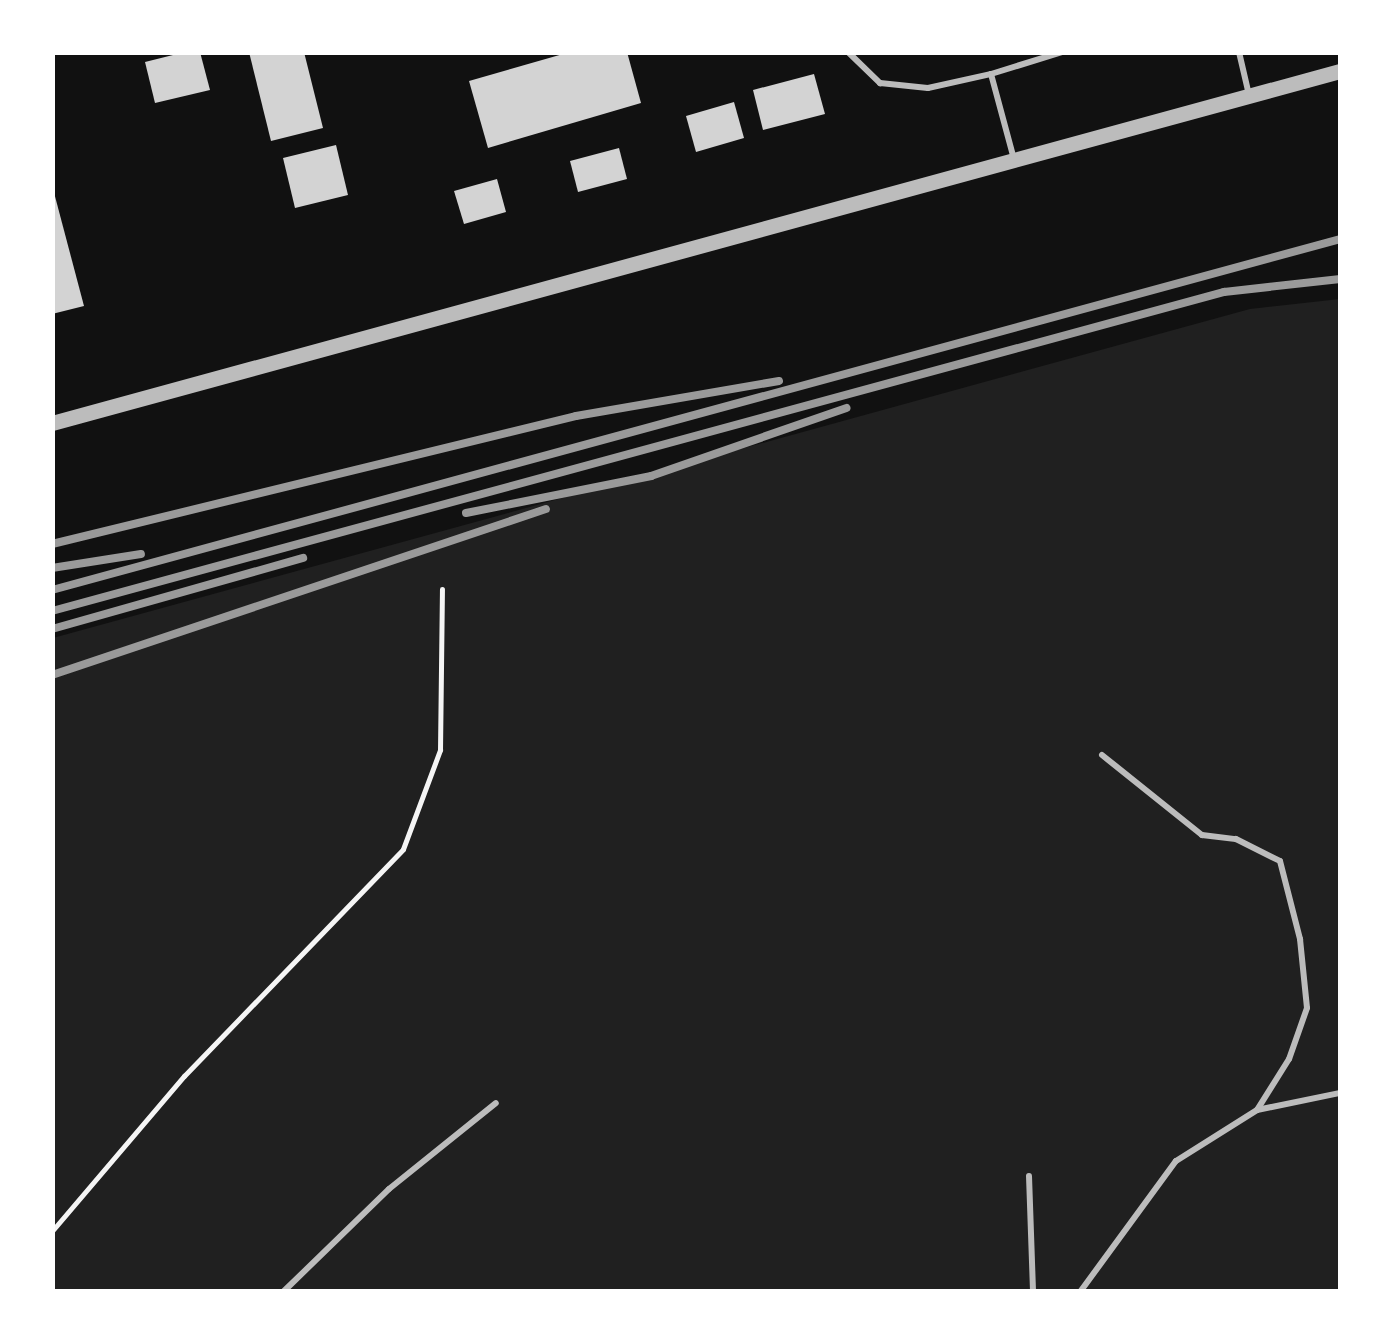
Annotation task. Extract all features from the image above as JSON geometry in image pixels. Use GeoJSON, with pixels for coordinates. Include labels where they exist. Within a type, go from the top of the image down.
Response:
{"type":"FeatureCollection","features":[{"type":"Feature","properties":{"kind":"street"},"geometry":{"type":"LineString","coordinates":[[52,422],[1340,71]]}},
{"type":"Feature","properties":{"kind":"lane"},"geometry":{"type":"LineString","coordinates":[[848,52],[880,83],[928,88],[992,74],[1062,52]]}},
{"type":"Feature","properties":{"kind":"lane"},"geometry":{"type":"LineString","coordinates":[[1239,52],[1249,96]]}},
{"type":"Feature","properties":{"kind":"lane"},"geometry":{"type":"LineString","coordinates":[[992,74],[1014,160]]}},
{"type":"Feature","properties":{"kind":"lane"},"geometry":{"type":"LineString","coordinates":[[1102,755],[1202,834],[1236,839],[1280,861],[1300,939],[1307,1008],[1289,1059],[1256,1110]]}},
{"type":"Feature","properties":{"kind":"lane"},"geometry":{"type":"LineString","coordinates":[[1080,1292],[1176,1161],[1256,1110],[1340,1093]]}},
{"type":"Feature","properties":{"kind":"lane"},"geometry":{"type":"LineString","coordinates":[[283,1292],[389,1190],[496,1103]]}},
{"type":"Feature","properties":{"kind":"lane"},"geometry":{"type":"LineString","coordinates":[[1030,1176],[1033,1292]]}},
{"type":"Feature","properties":{"kind":"path"},"geometry":{"type":"LineString","coordinates":[[52,1231],[184,1076],[402,849],[440,750],[442,588]]}},
{"type":"Feature","properties":{"kind":"shaded area"},"geometry":{"type":"Polygon","coordinates":[[[1340,299],[1340,1291],[53,1292],[53,638],[1250,309],[1340,299]]]}},
{"type":"Feature","properties":{"kind":"building"},"geometry":{"type":"Polygon","coordinates":[[[200,52],[210,90],[155,103],[145,62],[200,52]]]}},
{"type":"Feature","properties":{"kind":"building"},"geometry":{"type":"Polygon","coordinates":[[[249,52],[304,52],[323,128],[271,141],[249,52]]]}},
{"type":"Feature","properties":{"kind":"building"},"geometry":{"type":"Polygon","coordinates":[[[570,52],[627,52],[641,103],[488,148],[469,81],[570,52]]]}},
{"type":"Feature","properties":{"kind":"building"},"geometry":{"type":"Polygon","coordinates":[[[814,74],[825,114],[763,130],[753,90],[814,74]]]}},
{"type":"Feature","properties":{"kind":"building"},"geometry":{"type":"Polygon","coordinates":[[[734,102],[744,138],[696,152],[686,116],[734,102]]]}},
{"type":"Feature","properties":{"kind":"building"},"geometry":{"type":"Polygon","coordinates":[[[336,145],[348,195],[295,208],[283,158],[336,145]]]}},
{"type":"Feature","properties":{"kind":"building"},"geometry":{"type":"Polygon","coordinates":[[[619,148],[627,179],[578,192],[570,161],[619,148]]]}},
{"type":"Feature","properties":{"kind":"building"},"geometry":{"type":"Polygon","coordinates":[[[497,179],[506,212],[464,224],[454,191],[497,179]]]}},
{"type":"Feature","properties":{"kind":"building"},"geometry":{"type":"Polygon","coordinates":[[[52,185],[84,306],[52,314],[52,185]]]}},
{"type":"Feature","properties":{"kind":"railway"},"geometry":{"type":"LineString","coordinates":[[52,590],[1340,239]]}},
{"type":"Feature","properties":{"kind":"railway"},"geometry":{"type":"LineString","coordinates":[[52,611],[1224,292],[1340,279]]}},
{"type":"Feature","properties":{"kind":"railway"},"geometry":{"type":"LineString","coordinates":[[52,544],[576,416],[779,381]]}},
{"type":"Feature","properties":{"kind":"railway"},"geometry":{"type":"LineString","coordinates":[[466,513],[651,476],[846,408]]}},
{"type":"Feature","properties":{"kind":"railway"},"geometry":{"type":"LineString","coordinates":[[52,675],[546,509]]}},
{"type":"Feature","properties":{"kind":"railway"},"geometry":{"type":"LineString","coordinates":[[52,568],[141,554]]}},
{"type":"Feature","properties":{"kind":"railway"},"geometry":{"type":"LineString","coordinates":[[52,629],[303,558]]}}]}
